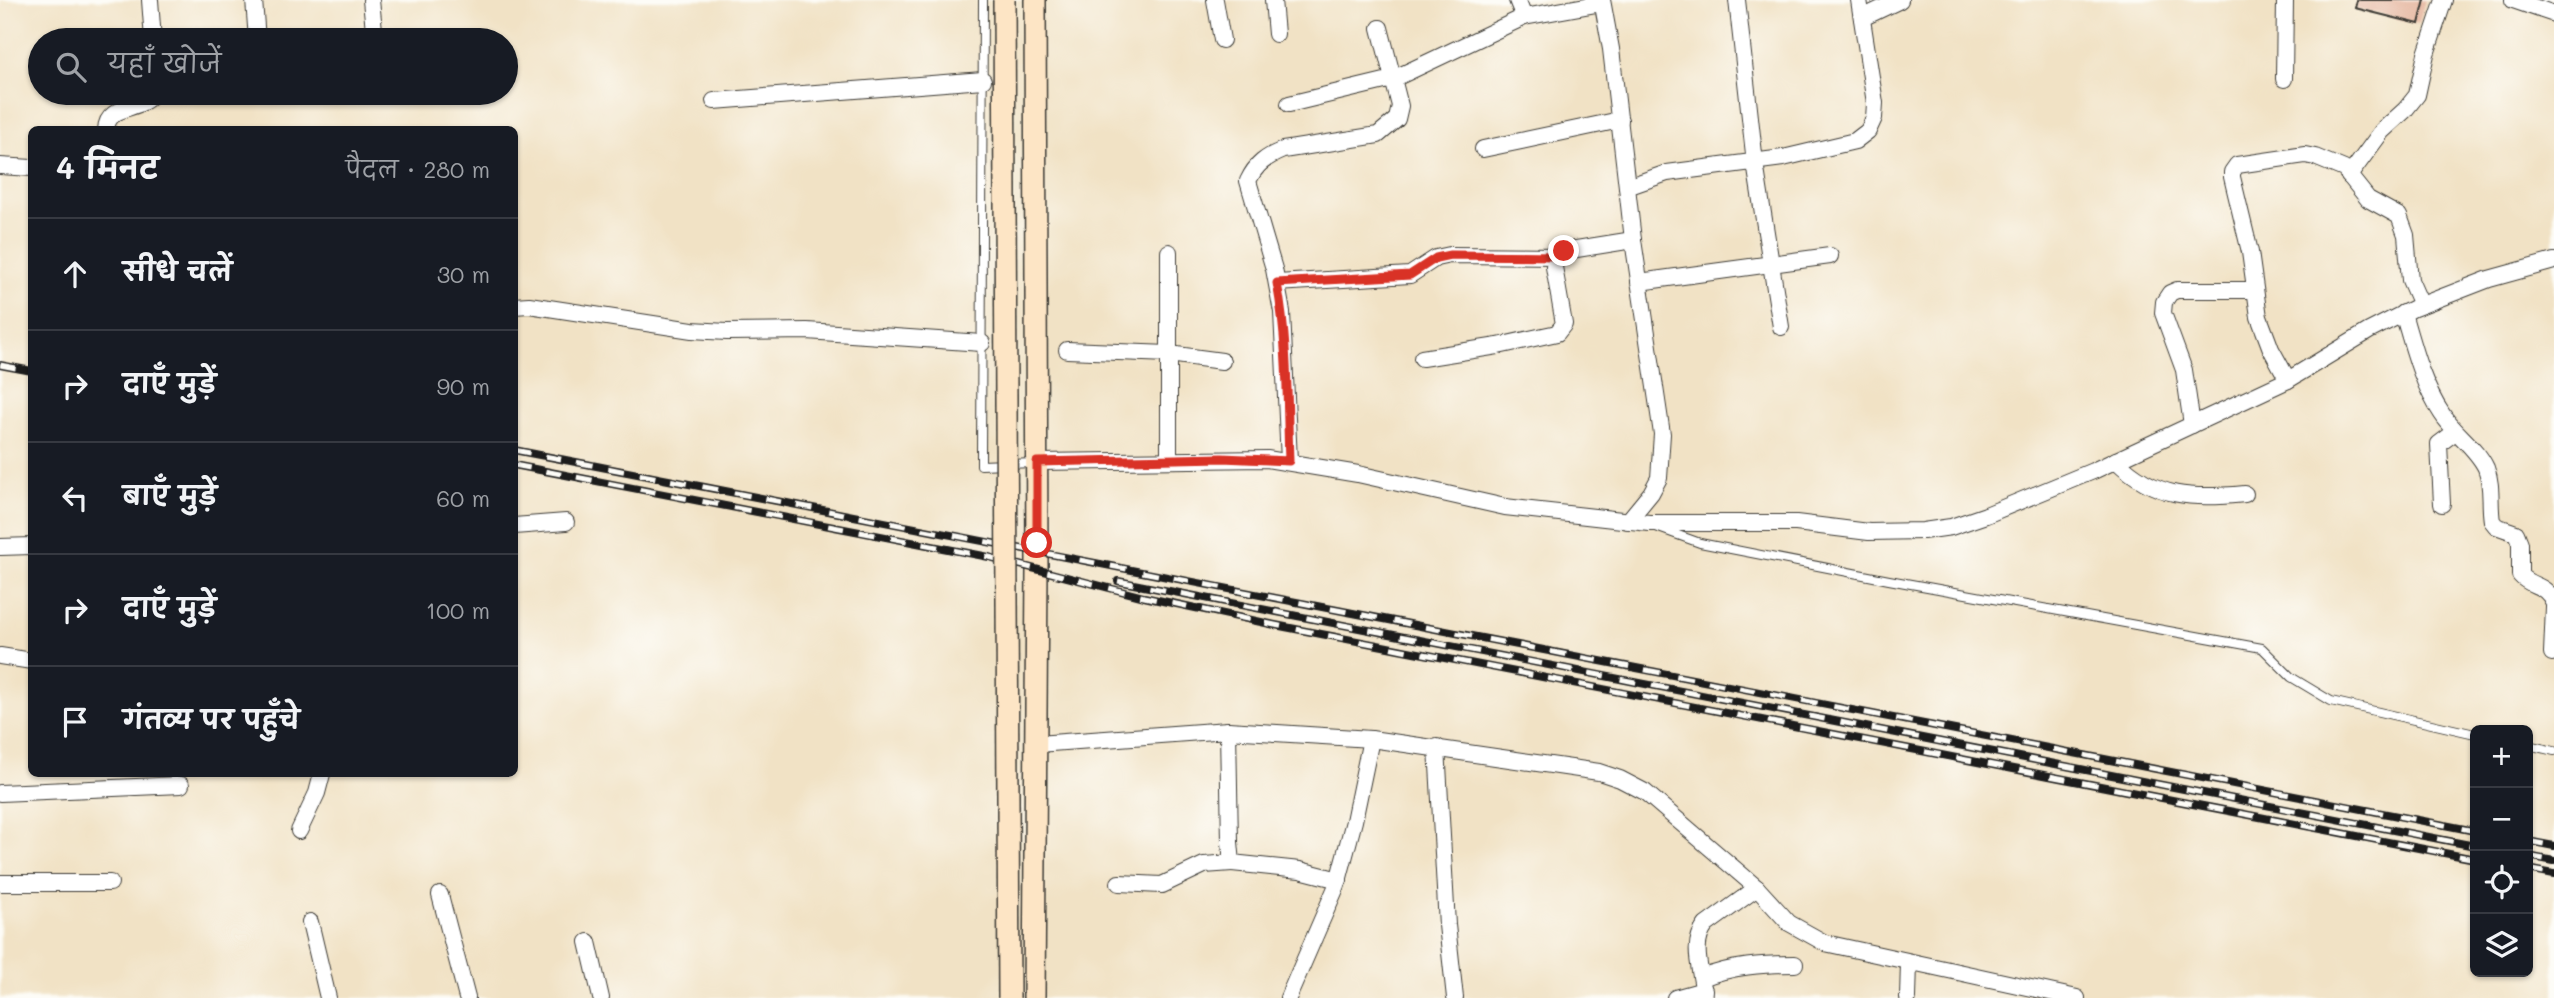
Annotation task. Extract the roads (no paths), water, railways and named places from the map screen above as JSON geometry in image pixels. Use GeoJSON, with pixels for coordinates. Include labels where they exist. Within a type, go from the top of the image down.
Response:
{"type":"FeatureCollection","features":[{"type":"Feature","properties":{"kind":"street"},"geometry":{"type":"LineString","coordinates":[[150,0],[152,28]]}},
{"type":"Feature","properties":{"kind":"street"},"geometry":{"type":"LineString","coordinates":[[254,0],[256,28]]}},
{"type":"Feature","properties":{"kind":"street"},"geometry":{"type":"LineString","coordinates":[[371,0],[374,28]]}},
{"type":"Feature","properties":{"kind":"street"},"geometry":{"type":"LineString","coordinates":[[1004,0],[1009,998]]}},
{"type":"Feature","properties":{"kind":"street"},"geometry":{"type":"LineString","coordinates":[[1034,998],[1037,744],[1035,0]]}},
{"type":"Feature","properties":{"kind":"street"},"geometry":{"type":"LineString","coordinates":[[1215,0],[1222,40]]}},
{"type":"Feature","properties":{"kind":"street"},"geometry":{"type":"LineString","coordinates":[[1273,0],[1276,34]]}},
{"type":"Feature","properties":{"kind":"street"},"geometry":{"type":"LineString","coordinates":[[1517,0],[1524,17]]}},
{"type":"Feature","properties":{"kind":"street"},"geometry":{"type":"LineString","coordinates":[[1737,0],[1755,163],[1781,327]]}},
{"type":"Feature","properties":{"kind":"street"},"geometry":{"type":"LineString","coordinates":[[1627,187],[1667,173],[1727,164],[1755,163],[1855,141],[1868,131],[1874,118],[1875,103],[1859,0]]}},
{"type":"Feature","properties":{"kind":"street"},"geometry":{"type":"LineString","coordinates":[[1862,18],[1900,0]]}},
{"type":"Feature","properties":{"kind":"street"},"geometry":{"type":"LineString","coordinates":[[2284,79],[2285,0]]}},
{"type":"Feature","properties":{"kind":"street"},"geometry":{"type":"LineString","coordinates":[[2349,176],[2382,131],[2417,95],[2426,54],[2444,0]]}},
{"type":"Feature","properties":{"kind":"street"},"geometry":{"type":"LineString","coordinates":[[2513,0],[2554,14]]}},
{"type":"Feature","properties":{"kind":"street"},"geometry":{"type":"LineString","coordinates":[[1289,104],[1393,79],[1524,17],[1602,1],[1611,49],[1633,240],[1662,433],[1659,478],[1634,521]]}},
{"type":"Feature","properties":{"kind":"street"},"geometry":{"type":"LineString","coordinates":[[1289,461],[1286,351],[1282,312],[1277,283],[1248,181],[1254,167],[1283,150],[1378,135],[1397,119],[1400,106],[1380,28]]}},
{"type":"Feature","properties":{"kind":"street"},"geometry":{"type":"LineString","coordinates":[[714,101],[983,80]]}},
{"type":"Feature","properties":{"kind":"street"},"geometry":{"type":"LineString","coordinates":[[106,126],[113,114],[139,105]]}},
{"type":"Feature","properties":{"kind":"street"},"geometry":{"type":"LineString","coordinates":[[1483,149],[1620,120]]}},
{"type":"Feature","properties":{"kind":"street"},"geometry":{"type":"LineString","coordinates":[[2288,380],[2265,335],[2254,290],[2250,252],[2232,177],[2233,168],[2241,163],[2305,155],[2338,165],[2368,199],[2399,216],[2406,236],[2410,280],[2421,305]]}},
{"type":"Feature","properties":{"kind":"street"},"geometry":{"type":"LineString","coordinates":[[0,166],[28,168]]}},
{"type":"Feature","properties":{"kind":"street"},"geometry":{"type":"LineString","coordinates":[[1277,283],[1410,275],[1436,258],[1450,255],[1557,256],[1564,251],[1633,240]]}},
{"type":"Feature","properties":{"kind":"street"},"geometry":{"type":"LineString","coordinates":[[1169,252],[1169,459]]}},
{"type":"Feature","properties":{"kind":"street"},"geometry":{"type":"LineString","coordinates":[[1422,358],[1557,333],[1564,324],[1554,267],[1557,256]]}},
{"type":"Feature","properties":{"kind":"street"},"geometry":{"type":"LineString","coordinates":[[1639,282],[1830,256]]}},
{"type":"Feature","properties":{"kind":"street"},"geometry":{"type":"LineString","coordinates":[[1037,462],[1169,459],[1289,461],[1505,507],[1634,521],[1796,523],[1869,533],[1923,531],[1951,527],[1986,515],[2116,460],[2288,380],[2421,305],[2489,279],[2554,261]]}},
{"type":"Feature","properties":{"kind":"street"},"geometry":{"type":"LineString","coordinates":[[2192,425],[2184,370],[2166,324],[2164,302],[2177,290],[2254,290]]}},
{"type":"Feature","properties":{"kind":"street"},"geometry":{"type":"LineString","coordinates":[[518,306],[529,305],[692,330],[796,330],[982,343]]}},
{"type":"Feature","properties":{"kind":"street"},"geometry":{"type":"LineString","coordinates":[[2403,313],[2430,392],[2455,432],[2487,470],[2492,522],[2496,526],[2512,530],[2518,537],[2522,578],[2541,586],[2551,596],[2554,605],[2552,653]]}},
{"type":"Feature","properties":{"kind":"street"},"geometry":{"type":"LineString","coordinates":[[1068,350],[1169,354],[1222,360]]}},
{"type":"Feature","properties":{"kind":"street"},"geometry":{"type":"LineString","coordinates":[[2442,504],[2439,444],[2455,432]]}},
{"type":"Feature","properties":{"kind":"street"},"geometry":{"type":"LineString","coordinates":[[2116,460],[2138,479],[2171,493],[2189,497],[2245,494]]}},
{"type":"Feature","properties":{"kind":"street"},"geometry":{"type":"LineString","coordinates":[[518,526],[566,522]]}},
{"type":"Feature","properties":{"kind":"street"},"geometry":{"type":"LineString","coordinates":[[0,547],[28,546]]}},
{"type":"Feature","properties":{"kind":"street"},"geometry":{"type":"LineString","coordinates":[[0,656],[28,660]]}},
{"type":"Feature","properties":{"kind":"street"},"geometry":{"type":"LineString","coordinates":[[1037,744],[1228,730],[1371,739],[1578,768],[1620,779],[1646,792],[1757,888],[1789,923],[1825,943],[2077,998]]}},
{"type":"Feature","properties":{"kind":"street"},"geometry":{"type":"LineString","coordinates":[[1228,730],[1232,863]]}},
{"type":"Feature","properties":{"kind":"street"},"geometry":{"type":"LineString","coordinates":[[1288,998],[1339,880],[1371,739]]}},
{"type":"Feature","properties":{"kind":"street"},"geometry":{"type":"LineString","coordinates":[[1437,747],[1447,925],[1455,998]]}},
{"type":"Feature","properties":{"kind":"street"},"geometry":{"type":"LineString","coordinates":[[299,831],[317,793],[321,777]]}},
{"type":"Feature","properties":{"kind":"street"},"geometry":{"type":"LineString","coordinates":[[0,793],[181,785]]}},
{"type":"Feature","properties":{"kind":"street"},"geometry":{"type":"LineString","coordinates":[[1119,883],[1162,885],[1204,864],[1232,863],[1300,870],[1339,880]]}},
{"type":"Feature","properties":{"kind":"street"},"geometry":{"type":"LineString","coordinates":[[0,883],[110,883]]}},
{"type":"Feature","properties":{"kind":"street"},"geometry":{"type":"LineString","coordinates":[[1703,989],[1697,948],[1700,933],[1706,925],[1757,888]]}},
{"type":"Feature","properties":{"kind":"street"},"geometry":{"type":"LineString","coordinates":[[440,895],[467,998]]}},
{"type":"Feature","properties":{"kind":"street"},"geometry":{"type":"LineString","coordinates":[[310,922],[328,998]]}},
{"type":"Feature","properties":{"kind":"street"},"geometry":{"type":"LineString","coordinates":[[587,942],[601,998]]}},
{"type":"Feature","properties":{"kind":"street"},"geometry":{"type":"LineString","coordinates":[[1908,998],[1909,962]]}},
{"type":"Feature","properties":{"kind":"street"},"geometry":{"type":"LineString","coordinates":[[1675,998],[1703,989],[1721,971],[1748,966],[1795,964]]}},
{"type":"Feature","properties":{"kind":"lane"},"geometry":{"type":"LineString","coordinates":[[983,0],[981,465],[1037,462]]}},
{"type":"Feature","properties":{"kind":"lane"},"geometry":{"type":"LineString","coordinates":[[1634,521],[1700,543],[2262,648],[2291,677],[2331,701],[2470,733]]}},
{"type":"Feature","properties":{"kind":"lane"},"geometry":{"type":"LineString","coordinates":[[2533,746],[2554,751]]}},
{"type":"Feature","properties":{"kind":"railway"},"geometry":{"type":"LineString","coordinates":[[0,365],[28,370]]}},
{"type":"Feature","properties":{"kind":"railway"},"geometry":{"type":"LineString","coordinates":[[518,451],[2470,830]]}},
{"type":"Feature","properties":{"kind":"railway"},"geometry":{"type":"LineString","coordinates":[[518,466],[989,557],[1144,597],[1275,625],[2470,858]]}},
{"type":"Feature","properties":{"kind":"railway"},"geometry":{"type":"LineString","coordinates":[[1118,581],[2470,845]]}},
{"type":"Feature","properties":{"kind":"railway"},"geometry":{"type":"LineString","coordinates":[[2533,842],[2554,846]]}},
{"type":"Feature","properties":{"kind":"railway"},"geometry":{"type":"LineString","coordinates":[[2533,857],[2554,861]]}},
{"type":"Feature","properties":{"kind":"railway"},"geometry":{"type":"LineString","coordinates":[[2533,870],[2554,874]]}}]}
